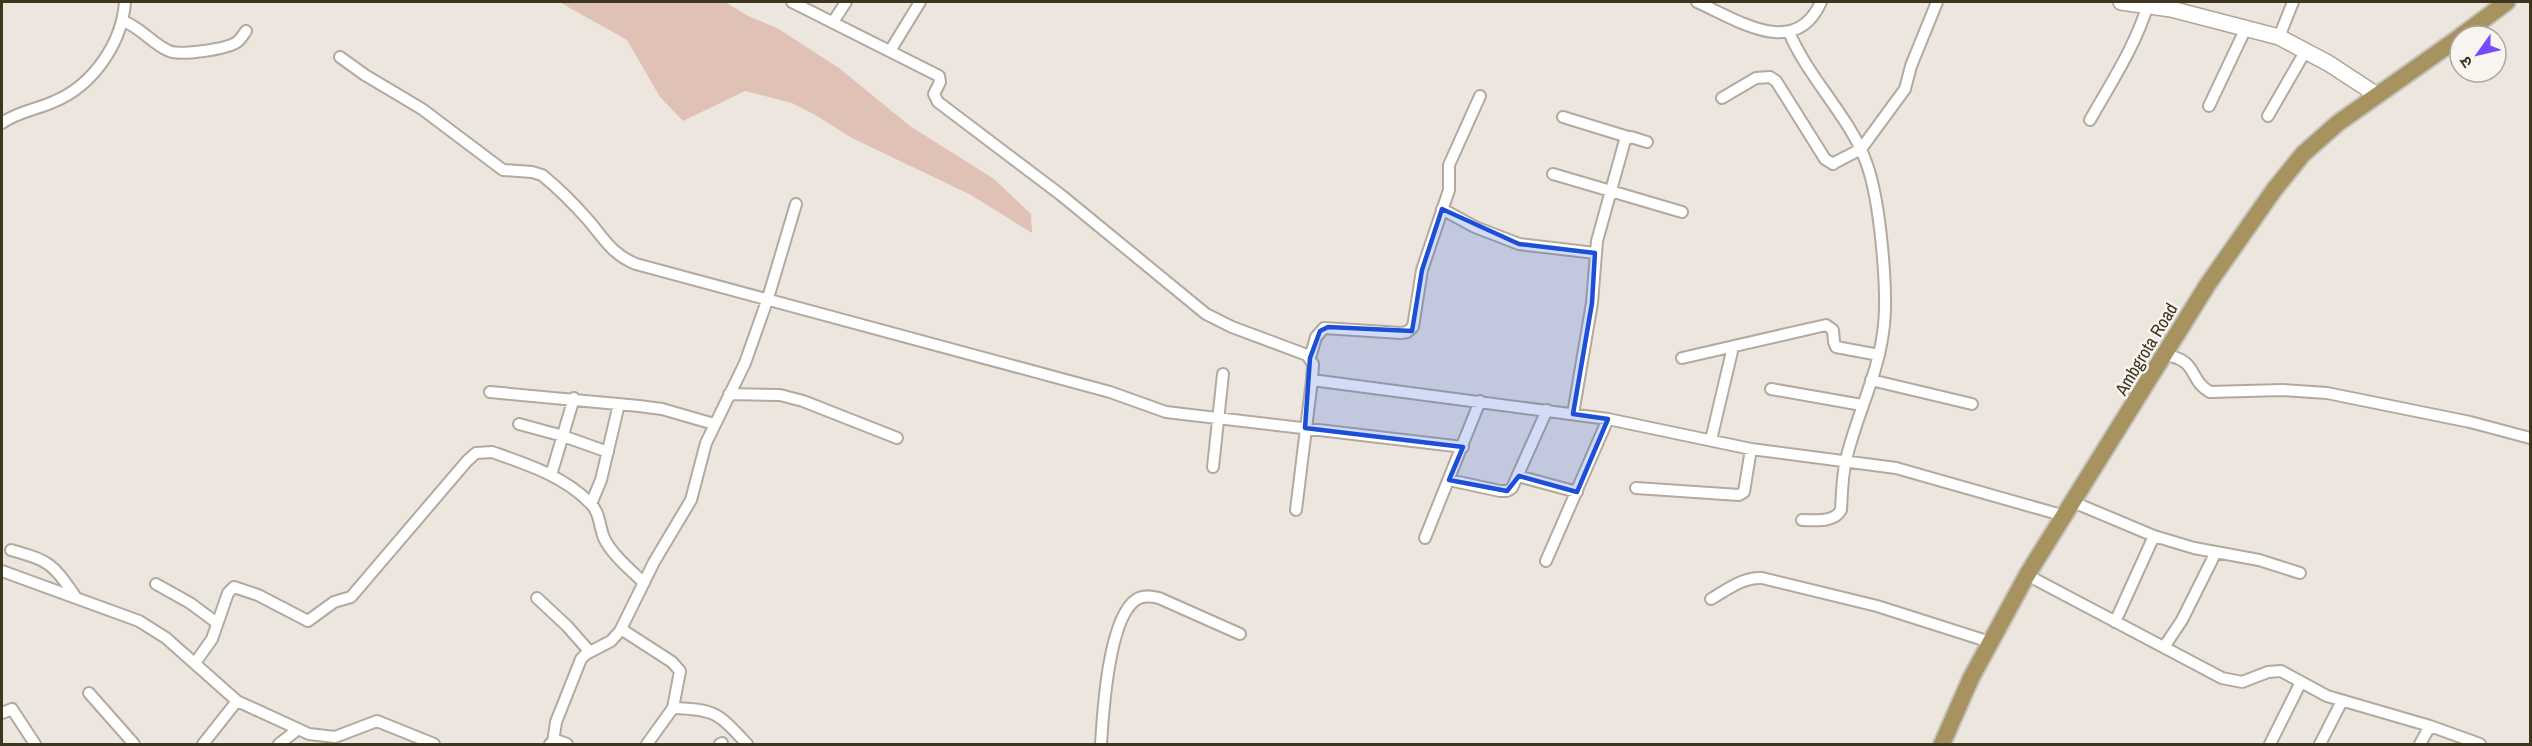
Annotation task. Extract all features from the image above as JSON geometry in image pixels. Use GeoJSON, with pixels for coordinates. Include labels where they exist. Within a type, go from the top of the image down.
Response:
{"type":"FeatureCollection","features":[{"type":"Feature","properties":{"kind":"main road","name":"Ambgrota Road"},"geometry":{"type":"LineString","coordinates":[[2478,24],[2507,2]]}},
{"type":"Feature","properties":{"kind":"main road","name":"Ambgrota Road"},"geometry":{"type":"LineString","coordinates":[[1942,744],[1952,718],[1990,642],[2027,575],[2208,284],[2287,172],[2326,134],[2448,46]]}},
{"type":"Feature","properties":{"kind":"street"},"geometry":{"type":"LineString","coordinates":[[2,123],[24,111],[53,102],[85,82],[117,40],[123,21],[125,2]]}},
{"type":"Feature","properties":{"kind":"street"},"geometry":{"type":"LineString","coordinates":[[792,2],[939,76],[940,82],[934,94],[938,102],[1061,195],[1206,314],[1232,327],[1302,352],[1310,358]]}},
{"type":"Feature","properties":{"kind":"street"},"geometry":{"type":"LineString","coordinates":[[833,22],[846,2]]}},
{"type":"Feature","properties":{"kind":"street"},"geometry":{"type":"LineString","coordinates":[[890,51],[920,2]]}},
{"type":"Feature","properties":{"kind":"street"},"geometry":{"type":"LineString","coordinates":[[1698,2],[1761,30],[1777,33],[1789,32],[1804,25],[1815,14],[1821,2]]}},
{"type":"Feature","properties":{"kind":"street"},"geometry":{"type":"LineString","coordinates":[[1722,98],[1756,78],[1770,77],[1776,81],[1828,163],[1836,162],[1861,149],[1905,89],[1911,66],[1937,2]]}},
{"type":"Feature","properties":{"kind":"street"},"geometry":{"type":"LineString","coordinates":[[2121,2],[2148,4],[2279,37],[2306,50],[2377,95]]}},
{"type":"Feature","properties":{"kind":"street"},"geometry":{"type":"LineString","coordinates":[[2279,37],[2293,2]]}},
{"type":"Feature","properties":{"kind":"street"},"geometry":{"type":"LineString","coordinates":[[2090,120],[2123,62],[2148,4]]}},
{"type":"Feature","properties":{"kind":"street"},"geometry":{"type":"LineString","coordinates":[[123,21],[139,28],[160,46],[173,53],[232,45],[239,41],[246,31]]}},
{"type":"Feature","properties":{"kind":"street"},"geometry":{"type":"LineString","coordinates":[[2209,106],[2246,30]]}},
{"type":"Feature","properties":{"kind":"street"},"geometry":{"type":"LineString","coordinates":[[1789,32],[1807,66],[1861,149],[1872,183],[1886,306],[1879,355],[1845,462],[1839,514],[1830,519],[1802,520]]}},
{"type":"Feature","properties":{"kind":"street"},"geometry":{"type":"LineString","coordinates":[[2268,116],[2306,50]]}},
{"type":"Feature","properties":{"kind":"street"},"geometry":{"type":"LineString","coordinates":[[340,57],[365,75],[422,109],[503,170],[542,175],[578,209],[611,250],[622,259],[1110,392],[1151,408],[1463,447]]}},
{"type":"Feature","properties":{"kind":"street"},"geometry":{"type":"LineString","coordinates":[[1296,510],[1312,380],[1310,358],[1316,337],[1324,328],[1401,333],[1411,330],[1422,270],[1449,190],[1449,165],[1480,96]]}},
{"type":"Feature","properties":{"kind":"street"},"geometry":{"type":"LineString","coordinates":[[1563,117],[1647,142]]}},
{"type":"Feature","properties":{"kind":"street"},"geometry":{"type":"LineString","coordinates":[[1573,414],[1592,303],[1595,253],[1610,192],[1628,137]]}},
{"type":"Feature","properties":{"kind":"street"},"geometry":{"type":"LineString","coordinates":[[1553,174],[1682,212]]}},
{"type":"Feature","properties":{"kind":"street"},"geometry":{"type":"LineString","coordinates":[[567,744],[559,741],[551,743],[556,722],[581,660],[590,652],[611,641],[621,629],[691,500],[706,443],[744,363],[768,298],[796,204]]}},
{"type":"Feature","properties":{"kind":"street"},"geometry":{"type":"LineString","coordinates":[[1442,209],[1475,226],[1519,244],[1595,253]]}},
{"type":"Feature","properties":{"kind":"street"},"geometry":{"type":"LineString","coordinates":[[1682,358],[1829,325],[1833,330],[1833,342],[1836,347],[1879,355]]}},
{"type":"Feature","properties":{"kind":"street"},"geometry":{"type":"LineString","coordinates":[[1711,440],[1733,347]]}},
{"type":"Feature","properties":{"kind":"street"},"geometry":{"type":"LineString","coordinates":[[2165,355],[2181,359],[2192,369],[2204,389],[2216,393],[2283,390],[2326,393],[2470,422],[2530,438]]}},
{"type":"Feature","properties":{"kind":"street"},"geometry":{"type":"LineString","coordinates":[[1214,467],[1223,374]]}},
{"type":"Feature","properties":{"kind":"street"},"geometry":{"type":"LineString","coordinates":[[1312,380],[1608,419],[1751,449],[1896,468],[1967,489],[2069,509],[2154,536],[2259,560],[2300,573]]}},
{"type":"Feature","properties":{"kind":"street"},"geometry":{"type":"LineString","coordinates":[[1871,380],[1972,404]]}},
{"type":"Feature","properties":{"kind":"street"},"geometry":{"type":"LineString","coordinates":[[1771,389],[1862,405]]}},
{"type":"Feature","properties":{"kind":"street"},"geometry":{"type":"LineString","coordinates":[[489,392],[574,398],[662,410],[714,424]]}},
{"type":"Feature","properties":{"kind":"street"},"geometry":{"type":"LineString","coordinates":[[729,394],[780,395],[803,401],[897,438]]}},
{"type":"Feature","properties":{"kind":"street"},"geometry":{"type":"LineString","coordinates":[[551,474],[574,398]]}},
{"type":"Feature","properties":{"kind":"street"},"geometry":{"type":"LineString","coordinates":[[1425,538],[1480,401]]}},
{"type":"Feature","properties":{"kind":"street"},"geometry":{"type":"LineString","coordinates":[[591,504],[602,480],[619,404]]}},
{"type":"Feature","properties":{"kind":"street"},"geometry":{"type":"LineString","coordinates":[[1449,480],[1507,491],[1512,488],[1546,410]]}},
{"type":"Feature","properties":{"kind":"street"},"geometry":{"type":"LineString","coordinates":[[1546,561],[1608,419]]}},
{"type":"Feature","properties":{"kind":"street"},"geometry":{"type":"LineString","coordinates":[[519,424],[608,452]]}},
{"type":"Feature","properties":{"kind":"street"},"geometry":{"type":"LineString","coordinates":[[1636,489],[1739,495],[1744,492],[1751,449]]}},
{"type":"Feature","properties":{"kind":"street"},"geometry":{"type":"LineString","coordinates":[[195,663],[212,639],[228,593],[234,586],[258,595],[308,621],[334,602],[351,597],[476,453],[492,452],[551,474],[591,504],[597,513],[608,543],[644,583]]}},
{"type":"Feature","properties":{"kind":"street"},"geometry":{"type":"LineString","coordinates":[[1518,476],[1577,492]]}},
{"type":"Feature","properties":{"kind":"street"},"geometry":{"type":"LineString","coordinates":[[2115,622],[2154,536]]}},
{"type":"Feature","properties":{"kind":"street"},"geometry":{"type":"LineString","coordinates":[[11,550],[43,559],[51,564],[75,596]]}},
{"type":"Feature","properties":{"kind":"street"},"geometry":{"type":"LineString","coordinates":[[2164,647],[2186,613],[2216,552]]}},
{"type":"Feature","properties":{"kind":"street"},"geometry":{"type":"LineString","coordinates":[[2,571],[139,621],[166,638],[237,701],[297,730],[329,738],[377,721],[434,744]]}},
{"type":"Feature","properties":{"kind":"street"},"geometry":{"type":"LineString","coordinates":[[2027,575],[2233,682],[2242,682],[2275,670],[2288,674],[2342,702],[2430,726],[2480,744]]}},
{"type":"Feature","properties":{"kind":"street"},"geometry":{"type":"LineString","coordinates":[[1711,599],[1742,581],[1762,578],[1877,606],[1990,642]]}},
{"type":"Feature","properties":{"kind":"street"},"geometry":{"type":"LineString","coordinates":[[156,584],[190,603],[217,623]]}},
{"type":"Feature","properties":{"kind":"street"},"geometry":{"type":"LineString","coordinates":[[1101,744],[1105,685],[1113,646],[1129,606],[1138,599],[1148,596],[1159,598],[1240,634]]}},
{"type":"Feature","properties":{"kind":"street"},"geometry":{"type":"LineString","coordinates":[[537,598],[590,652]]}},
{"type":"Feature","properties":{"kind":"street"},"geometry":{"type":"LineString","coordinates":[[621,629],[679,668],[673,708],[646,744]]}},
{"type":"Feature","properties":{"kind":"street"},"geometry":{"type":"LineString","coordinates":[[2273,743],[2301,682]]}},
{"type":"Feature","properties":{"kind":"street"},"geometry":{"type":"LineString","coordinates":[[89,693],[134,744]]}},
{"type":"Feature","properties":{"kind":"street"},"geometry":{"type":"LineString","coordinates":[[203,744],[237,701]]}},
{"type":"Feature","properties":{"kind":"street"},"geometry":{"type":"LineString","coordinates":[[2320,744],[2342,702]]}},
{"type":"Feature","properties":{"kind":"street"},"geometry":{"type":"LineString","coordinates":[[673,708],[703,710],[718,714],[747,744]]}},
{"type":"Feature","properties":{"kind":"street"},"geometry":{"type":"LineString","coordinates":[[2,712],[12,710],[35,744]]}},
{"type":"Feature","properties":{"kind":"street"},"geometry":{"type":"LineString","coordinates":[[2420,744],[2430,726]]}},
{"type":"Feature","properties":{"kind":"street"},"geometry":{"type":"LineString","coordinates":[[279,744],[297,730]]}},
{"type":"Feature","properties":{"kind":"highlighted area"},"geometry":{"type":"Polygon","coordinates":[[[1442,209],[1519,244],[1595,253],[1592,303],[1573,414],[1608,419],[1577,492],[1519,476],[1507,491],[1449,480],[1463,447],[1305,428],[1310,358],[1320,331],[1328,327],[1412,331],[1422,270],[1442,209]]]}},
{"type":"Feature","properties":{"kind":"shaded area"},"geometry":{"type":"Polygon","coordinates":[[[553,2],[725,2],[748,16],[777,28],[839,68],[910,126],[994,179],[1031,214],[1032,233],[971,195],[852,138],[792,103],[745,91],[683,121],[660,97],[627,40],[561,3],[553,2]]]}}]}
